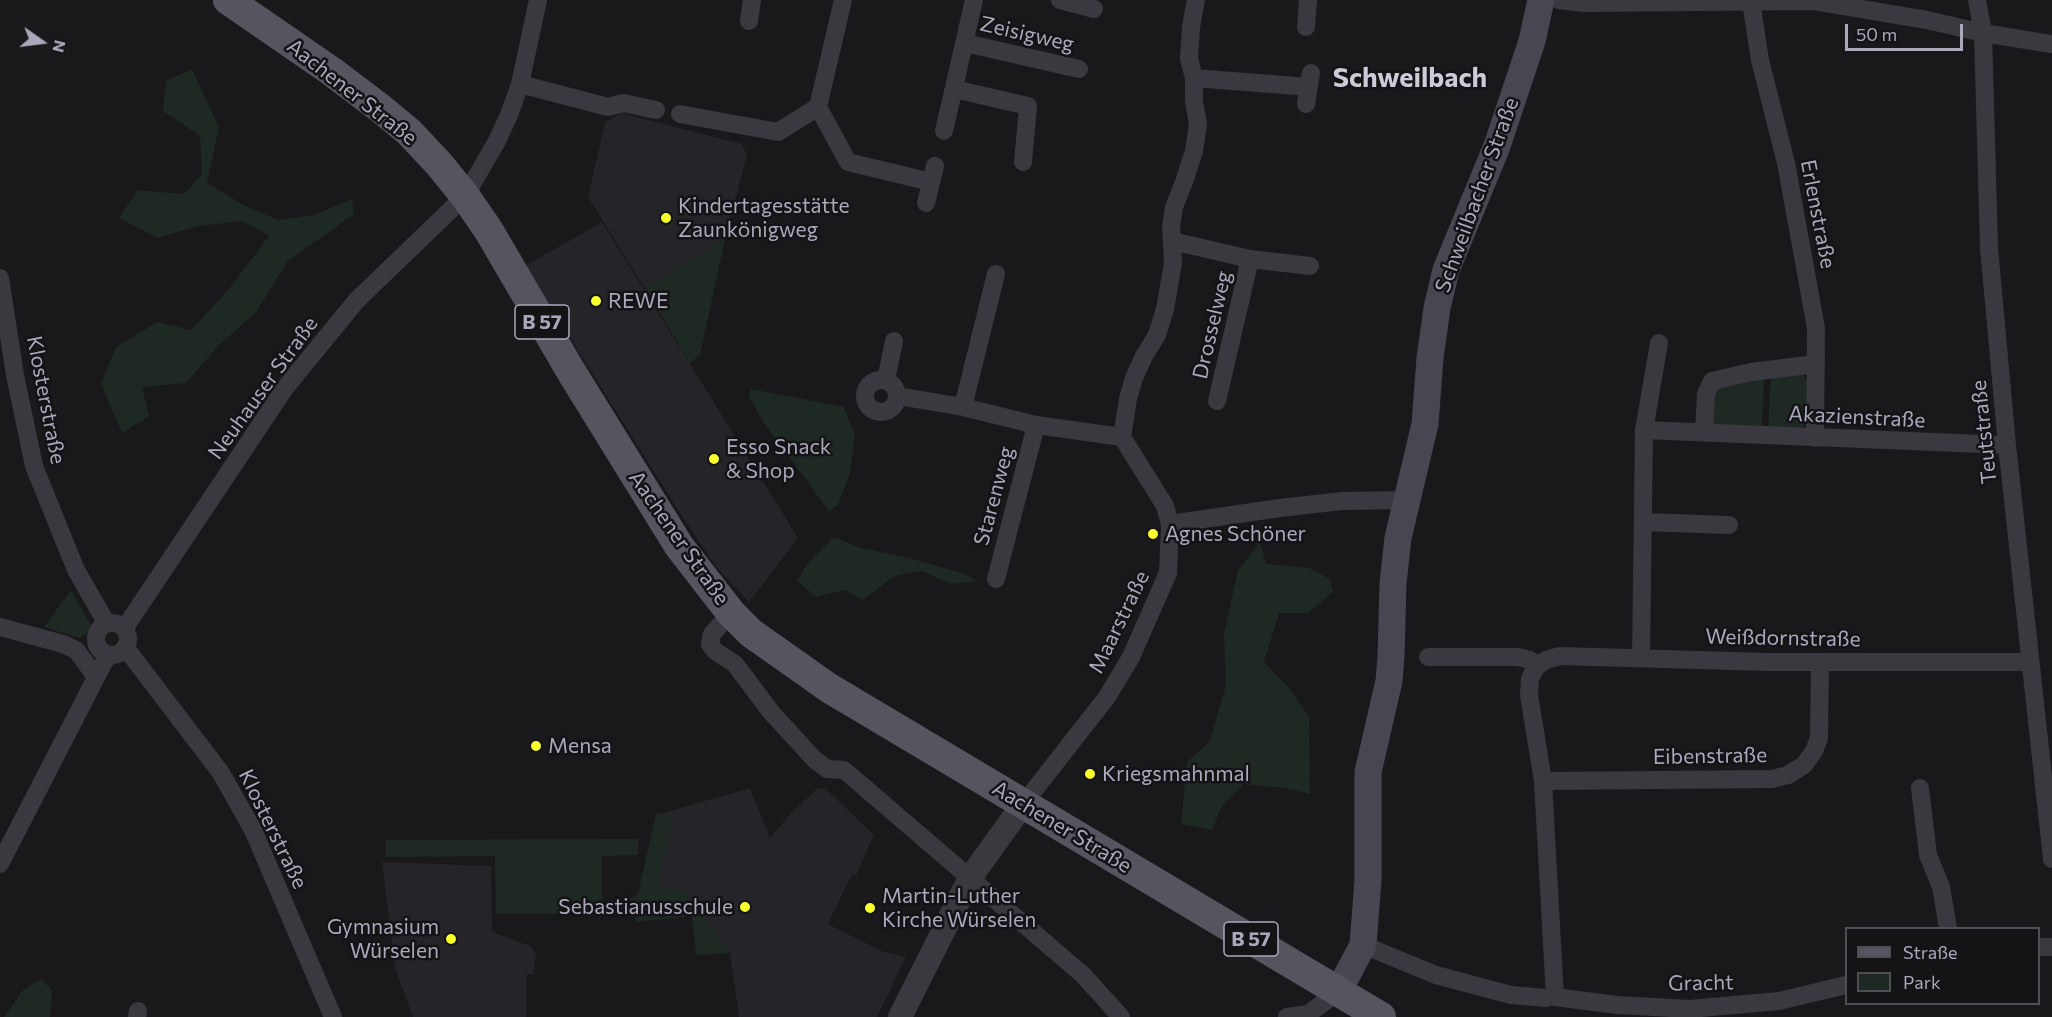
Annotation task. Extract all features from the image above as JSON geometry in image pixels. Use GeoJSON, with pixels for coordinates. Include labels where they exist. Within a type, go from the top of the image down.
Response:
{"type":"FeatureCollection","features":[{"type":"Feature","properties":{"kind":"main road","name":"Aachener Straße"},"geometry":{"type":"LineString","coordinates":[[228,0],[380,108],[409,132],[465,196],[489,231],[663,520],[691,562],[731,613],[751,633],[829,688],[1381,1017]]}},
{"type":"Feature","properties":{"kind":"main road","name":"Schweilbacher Straße"},"geometry":{"type":"LineString","coordinates":[[1338,992],[1363,945],[1368,880],[1368,772],[1389,681],[1393,583],[1398,538],[1425,424],[1437,308],[1446,270],[1497,146],[1532,41],[1541,0]]}},
{"type":"Feature","properties":{"kind":"street","name":"Neuhauser Straße"},"geometry":{"type":"LineString","coordinates":[[0,864],[96,677],[112,640],[285,388],[356,301],[465,196],[497,141],[509,115],[520,84],[538,0]]}},
{"type":"Feature","properties":{"kind":"street"},"geometry":{"type":"LineString","coordinates":[[748,21],[752,0]]}},
{"type":"Feature","properties":{"kind":"street","name":"Zeisigweg"},"geometry":{"type":"LineString","coordinates":[[944,131],[974,0]]}},
{"type":"Feature","properties":{"kind":"street","name":"Zeisigweg"},"geometry":{"type":"LineString","coordinates":[[1060,0],[1094,9]]}},
{"type":"Feature","properties":{"kind":"street"},"geometry":{"type":"LineString","coordinates":[[1196,0],[1189,58],[1194,78],[1194,102],[1198,124],[1194,151],[1174,207],[1171,227],[1173,263],[1167,299],[1157,335],[1134,378],[1122,437],[1165,506],[1170,524],[1342,501],[1407,500]]}},
{"type":"Feature","properties":{"kind":"street"},"geometry":{"type":"LineString","coordinates":[[1306,27],[1308,0]]}},
{"type":"Feature","properties":{"kind":"street"},"geometry":{"type":"LineString","coordinates":[[1559,0],[1584,3],[1814,1],[2052,44]]}},
{"type":"Feature","properties":{"kind":"street","name":"Teutstraße"},"geometry":{"type":"LineString","coordinates":[[1977,0],[1983,33],[1989,248],[2007,445],[2052,859]]}},
{"type":"Feature","properties":{"kind":"street"},"geometry":{"type":"LineString","coordinates":[[840,1],[818,107],[848,162],[933,174],[926,203]]}},
{"type":"Feature","properties":{"kind":"street","name":"Erlenstraße"},"geometry":{"type":"LineString","coordinates":[[1751,2],[1760,60],[1786,163],[1816,328],[1815,438]]}},
{"type":"Feature","properties":{"kind":"street","name":"Zeisigweg"},"geometry":{"type":"LineString","coordinates":[[964,43],[1079,69]]}},
{"type":"Feature","properties":{"kind":"street"},"geometry":{"type":"LineString","coordinates":[[1194,78],[1309,88]]}},
{"type":"Feature","properties":{"kind":"street"},"geometry":{"type":"LineString","coordinates":[[520,84],[608,107],[623,103],[656,110]]}},
{"type":"Feature","properties":{"kind":"street"},"geometry":{"type":"LineString","coordinates":[[954,88],[1028,106],[1023,162]]}},
{"type":"Feature","properties":{"kind":"street"},"geometry":{"type":"LineString","coordinates":[[680,114],[777,132],[818,107]]}},
{"type":"Feature","properties":{"kind":"street","name":"Drosselweg"},"geometry":{"type":"LineString","coordinates":[[1172,241],[1250,259],[1310,266]]}},
{"type":"Feature","properties":{"kind":"street","name":"Drosselweg"},"geometry":{"type":"LineString","coordinates":[[1218,401],[1250,259]]}},
{"type":"Feature","properties":{"kind":"street"},"geometry":{"type":"LineString","coordinates":[[963,407],[996,274]]}},
{"type":"Feature","properties":{"kind":"street","name":"Klosterstraße"},"geometry":{"type":"LineString","coordinates":[[0,278],[15,375],[34,466],[76,570],[112,640],[221,773],[253,830],[333,1017]]}},
{"type":"Feature","properties":{"kind":"street"},"geometry":{"type":"LineString","coordinates":[[886,380],[894,341]]}},
{"type":"Feature","properties":{"kind":"street"},"geometry":{"type":"LineString","coordinates":[[1641,657],[1644,430],[1659,343]]}},
{"type":"Feature","properties":{"kind":"street"},"geometry":{"type":"LineString","coordinates":[[1704,432],[1706,394],[1712,381],[1751,372],[1816,364]]}},
{"type":"Feature","properties":{"kind":"street"},"geometry":{"type":"LineString","coordinates":[[886,380],[895,386],[898,396],[894,407],[884,412],[873,410],[865,399],[867,388],[875,381],[886,380]]}},
{"type":"Feature","properties":{"kind":"street","name":"Starenweg"},"geometry":{"type":"LineString","coordinates":[[898,396],[963,407],[1036,425],[1122,437]]}},
{"type":"Feature","properties":{"kind":"street","name":"Starenweg"},"geometry":{"type":"LineString","coordinates":[[996,579],[1036,425]]}},
{"type":"Feature","properties":{"kind":"street","name":"Akazienstraße"},"geometry":{"type":"LineString","coordinates":[[1644,430],[2007,445]]}},
{"type":"Feature","properties":{"kind":"street"},"geometry":{"type":"LineString","coordinates":[[1643,522],[1729,525]]}},
{"type":"Feature","properties":{"kind":"street","name":"Maarstraße"},"geometry":{"type":"LineString","coordinates":[[1024,803],[1107,697],[1131,657],[1168,573],[1170,524]]}},
{"type":"Feature","properties":{"kind":"street"},"geometry":{"type":"LineString","coordinates":[[731,613],[712,634],[711,644],[715,651],[735,664],[771,712],[814,759],[827,770],[844,770],[1083,975],[1120,1017]]}},
{"type":"Feature","properties":{"kind":"street"},"geometry":{"type":"LineString","coordinates":[[0,627],[63,644],[76,650],[96,677]]}},
{"type":"Feature","properties":{"kind":"street"},"geometry":{"type":"LineString","coordinates":[[76,650],[112,640]]}},
{"type":"Feature","properties":{"kind":"street","name":"Weißdornstraße"},"geometry":{"type":"LineString","coordinates":[[1537,666],[1546,660],[1560,656],[1820,662],[2030,662]]}},
{"type":"Feature","properties":{"kind":"street"},"geometry":{"type":"LineString","coordinates":[[1428,657],[1518,657],[1530,660],[1537,666],[1530,678],[1529,695],[1542,781],[1550,997]]}},
{"type":"Feature","properties":{"kind":"street","name":"Eibenstraße"},"geometry":{"type":"LineString","coordinates":[[1542,781],[1772,779],[1788,775],[1803,765],[1814,751],[1819,738],[1820,662]]}},
{"type":"Feature","properties":{"kind":"street"},"geometry":{"type":"LineString","coordinates":[[2034,688],[2052,687]]}},
{"type":"Feature","properties":{"kind":"street"},"geometry":{"type":"LineString","coordinates":[[1920,788],[1928,855],[1941,887],[1948,927]]}},
{"type":"Feature","properties":{"kind":"street"},"geometry":{"type":"LineString","coordinates":[[900,1017],[970,878],[1024,803]]}},
{"type":"Feature","properties":{"kind":"street","name":"Gracht"},"geometry":{"type":"LineString","coordinates":[[1363,945],[1436,975],[1511,995],[1617,1005],[1690,1009],[1779,1001],[1845,984]]}},
{"type":"Feature","properties":{"kind":"street"},"geometry":{"type":"LineString","coordinates":[[1287,1017],[1308,1014],[1338,992]]}},
{"type":"Feature","properties":{"kind":"shaded area","name":"Kindertagesstätte Zaunkönigweg"},"geometry":{"type":"Polygon","coordinates":[[[621,113],[742,144],[747,155],[725,239],[645,289],[588,197],[605,122],[621,113]]]}},
{"type":"Feature","properties":{"kind":"shaded area"},"geometry":{"type":"Polygon","coordinates":[[[602,222],[798,538],[749,602],[716,567],[676,507],[525,266],[602,222]]]}},
{"type":"Feature","properties":{"kind":"shaded area","name":"Sebastianusschule"},"geometry":{"type":"Polygon","coordinates":[[[750,788],[770,838],[792,812],[817,789],[825,788],[874,835],[856,876],[852,874],[828,924],[884,952],[906,957],[877,1017],[739,1017],[730,953],[683,889],[657,887],[672,823],[666,812],[750,788]]]}},
{"type":"Feature","properties":{"kind":"shaded area","name":"Gymnasium Würselen"},"geometry":{"type":"Polygon","coordinates":[[[382,862],[491,866],[492,932],[530,946],[538,956],[535,956],[534,974],[527,974],[526,1017],[413,1017],[395,968],[382,862]]]}},
{"type":"Feature","properties":{"kind":"green space"},"geometry":{"type":"Polygon","coordinates":[[[192,69],[219,127],[207,183],[247,207],[278,220],[314,215],[352,199],[354,214],[288,261],[256,312],[218,346],[186,383],[142,387],[149,416],[122,433],[101,384],[116,347],[157,322],[191,330],[228,290],[269,236],[243,221],[199,226],[157,238],[119,218],[138,190],[184,194],[202,174],[200,136],[163,111],[166,81],[192,69]]]}},
{"type":"Feature","properties":{"kind":"green space"},"geometry":{"type":"Polygon","coordinates":[[[725,239],[700,355],[690,363],[645,289],[725,239]]]}},
{"type":"Feature","properties":{"kind":"green space"},"geometry":{"type":"Polygon","coordinates":[[[1799,372],[1807,380],[1806,421],[1803,427],[1768,427],[1771,376],[1799,372]]]}},
{"type":"Feature","properties":{"kind":"green space"},"geometry":{"type":"Polygon","coordinates":[[[1764,378],[1762,429],[1710,427],[1711,397],[1719,386],[1764,378]]]}},
{"type":"Feature","properties":{"kind":"green space"},"geometry":{"type":"Polygon","coordinates":[[[751,389],[844,407],[855,435],[850,472],[838,505],[829,511],[764,423],[749,397],[751,389]]]}},
{"type":"Feature","properties":{"kind":"green space"},"geometry":{"type":"Polygon","coordinates":[[[834,537],[861,548],[905,557],[962,573],[978,581],[951,584],[922,571],[894,576],[863,600],[844,590],[816,597],[797,581],[807,564],[834,537]]]}},
{"type":"Feature","properties":{"kind":"green space"},"geometry":{"type":"Polygon","coordinates":[[[1260,542],[1266,564],[1309,568],[1330,579],[1333,592],[1308,613],[1279,613],[1264,662],[1288,687],[1309,716],[1310,794],[1285,788],[1243,784],[1221,808],[1212,830],[1181,824],[1187,762],[1210,741],[1226,685],[1224,633],[1238,570],[1260,542]]]}},
{"type":"Feature","properties":{"kind":"green space"},"geometry":{"type":"Polygon","coordinates":[[[71,590],[91,625],[88,632],[80,638],[44,627],[71,590]]]}},
{"type":"Feature","properties":{"kind":"green space"},"geometry":{"type":"Polygon","coordinates":[[[666,812],[672,823],[657,887],[683,889],[730,953],[696,955],[692,916],[636,922],[635,911],[611,910],[638,894],[656,814],[666,812]]]}},
{"type":"Feature","properties":{"kind":"green space"},"geometry":{"type":"Polygon","coordinates":[[[638,839],[638,855],[602,856],[602,914],[496,914],[495,856],[386,857],[386,840],[638,839]]]}},
{"type":"Feature","properties":{"kind":"green space"},"geometry":{"type":"Polygon","coordinates":[[[41,979],[52,990],[50,1017],[4,1017],[23,990],[41,979]]]}},
{"type":"Feature","properties":{"kind":"place","name":"Kindertagesstätte Zaunkönigweg"},"geometry":{"type":"Point","coordinates":[666,218]}},
{"type":"Feature","properties":{"kind":"place","name":"REWE"},"geometry":{"type":"Point","coordinates":[596,301]}},
{"type":"Feature","properties":{"kind":"place","name":"Esso Snack & Shop"},"geometry":{"type":"Point","coordinates":[714,459]}},
{"type":"Feature","properties":{"kind":"place","name":"Agnes Schöner"},"geometry":{"type":"Point","coordinates":[1153,534]}},
{"type":"Feature","properties":{"kind":"place","name":"Mensa"},"geometry":{"type":"Point","coordinates":[536,746]}},
{"type":"Feature","properties":{"kind":"place","name":"Kriegsmahnmal"},"geometry":{"type":"Point","coordinates":[1090,774]}},
{"type":"Feature","properties":{"kind":"place","name":"Sebastianusschule"},"geometry":{"type":"Point","coordinates":[745,907]}},
{"type":"Feature","properties":{"kind":"place","name":"Martin-Luther Kirche Würselen"},"geometry":{"type":"Point","coordinates":[870,908]}},
{"type":"Feature","properties":{"kind":"place","name":"Gymnasium Würselen"},"geometry":{"type":"Point","coordinates":[451,939]}},
{"type":"Feature","properties":{"kind":"district","name":"Schweilbach"},"geometry":{"type":"Point","coordinates":[1410,78]}}]}
